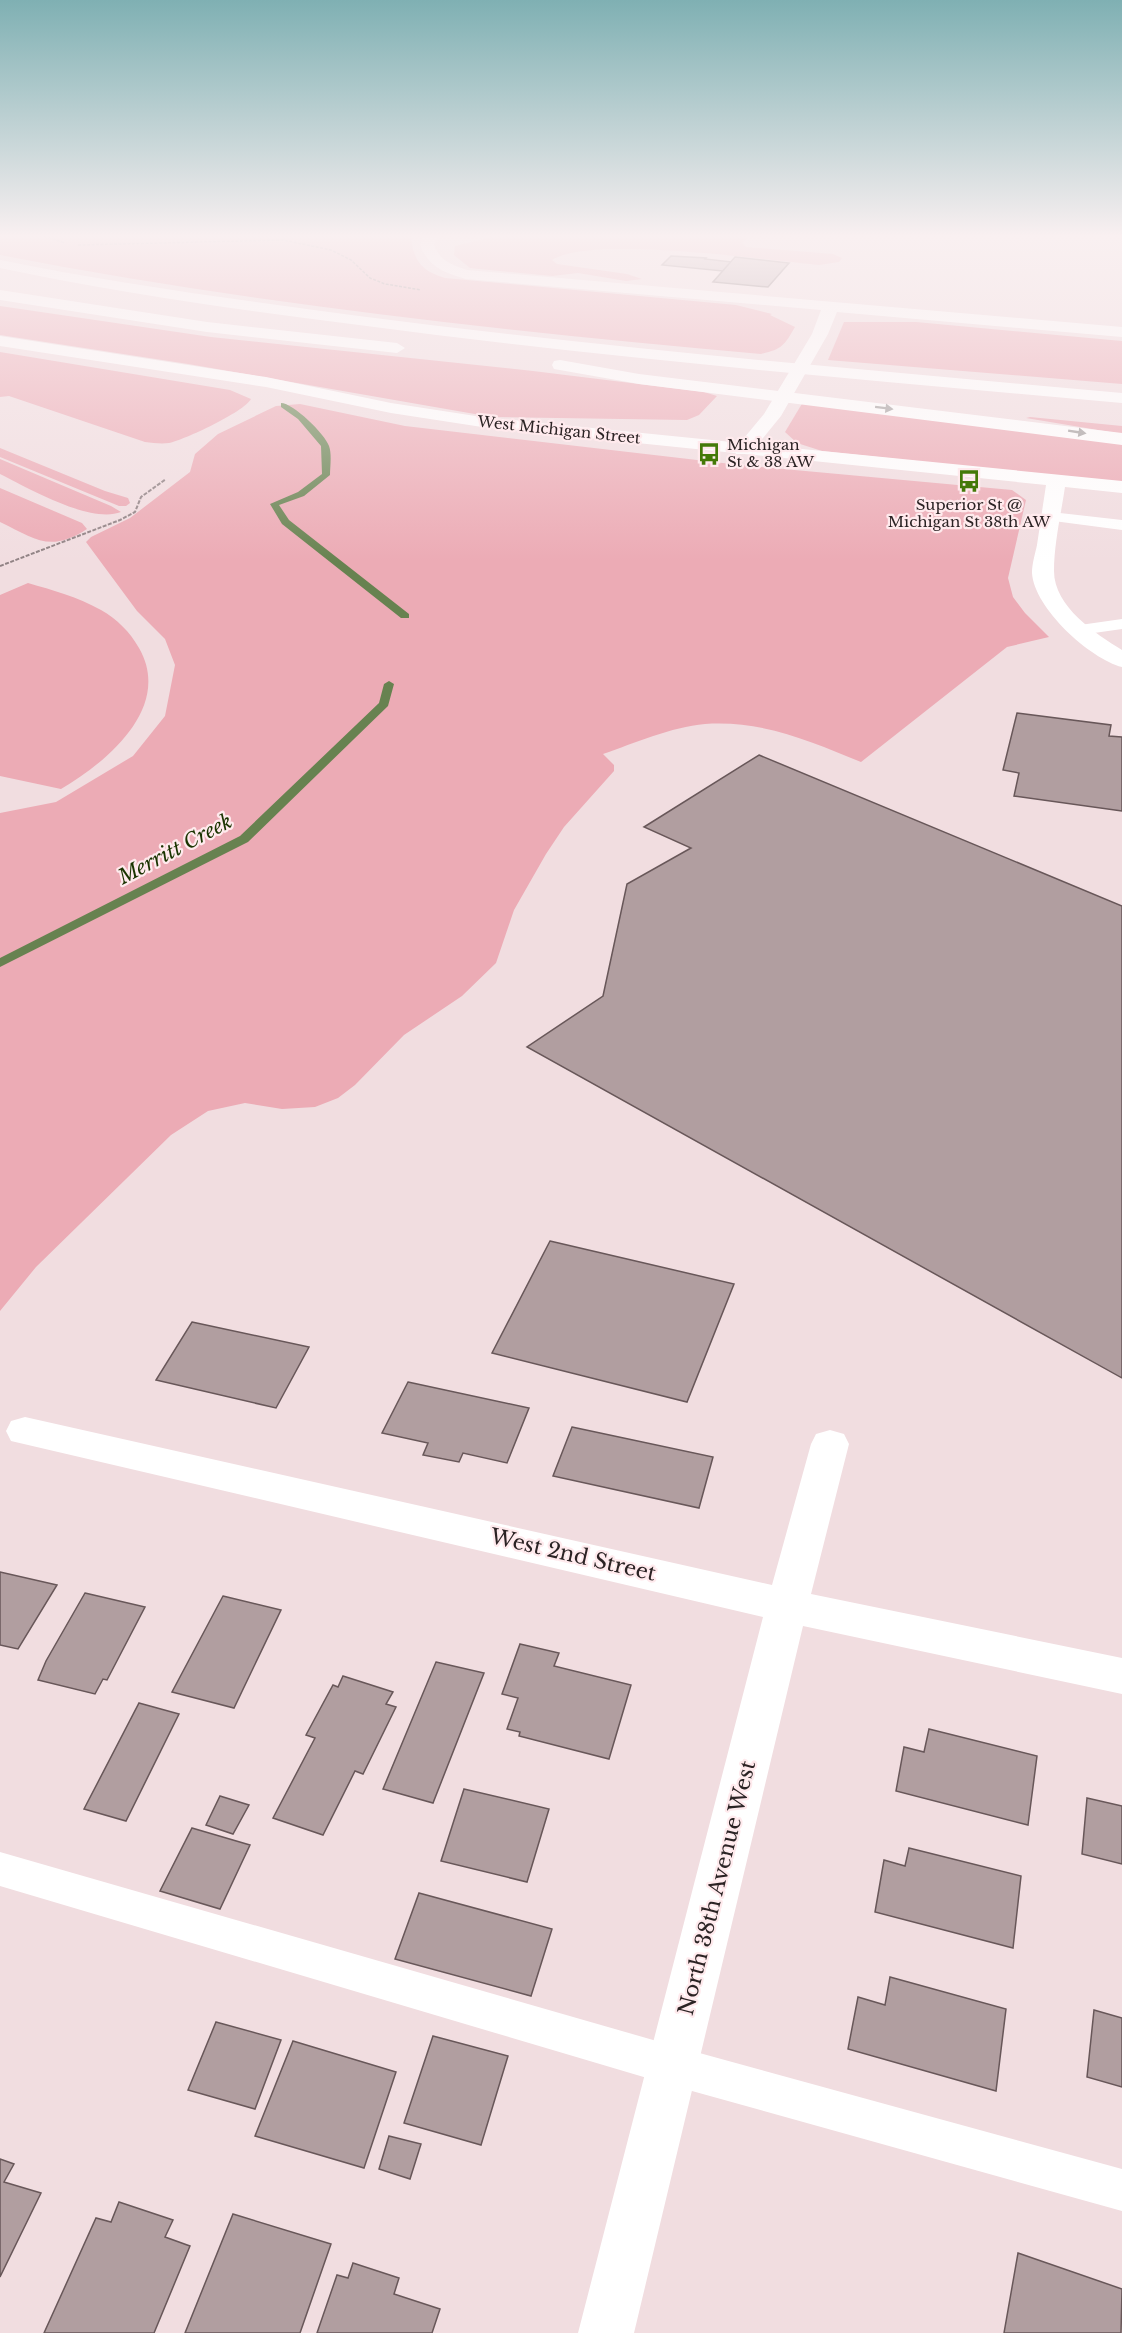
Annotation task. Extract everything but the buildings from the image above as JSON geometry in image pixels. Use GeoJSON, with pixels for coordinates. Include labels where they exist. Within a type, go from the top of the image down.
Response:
{"type":"FeatureCollection","features":[{"type":"Feature","properties":{"kind":"main road","name":"West Michigan Street"},"geometry":{"type":"LineString","coordinates":[[25,345],[266,382],[470,421],[1122,487]]}},
{"type":"Feature","properties":{"kind":"main road"},"geometry":{"type":"LineString","coordinates":[[372,345],[419,350]]}},
{"type":"Feature","properties":{"kind":"main road"},"geometry":{"type":"LineString","coordinates":[[560,345],[1122,398]]}},
{"type":"Feature","properties":{"kind":"main road"},"geometry":{"type":"LineString","coordinates":[[743,450],[772,416],[813,345]]}},
{"type":"Feature","properties":{"kind":"main road"},"geometry":{"type":"LineString","coordinates":[[934,399],[546,363],[639,379],[1122,439]]}},
{"type":"Feature","properties":{"kind":"main road"},"geometry":{"type":"LineString","coordinates":[[1006,387],[1122,392]]}},
{"type":"Feature","properties":{"kind":"main road"},"geometry":{"type":"LineString","coordinates":[[1056,480],[1044,573],[1049,594],[1068,620],[1095,643],[1122,660]]}},
{"type":"Feature","properties":{"kind":"main road","name":"West 2nd Street"},"geometry":{"type":"LineString","coordinates":[[25,1431],[834,1616],[1122,1676]]}},
{"type":"Feature","properties":{"kind":"main road","name":"North 38th Avenue West"},"geometry":{"type":"LineString","coordinates":[[606,2333],[787,1604],[830,1444]]}},
{"type":"Feature","properties":{"kind":"lane"},"geometry":{"type":"LineString","coordinates":[[1051,517],[1122,525]]}},
{"type":"Feature","properties":{"kind":"lane"},"geometry":{"type":"LineString","coordinates":[[1080,630],[1122,624]]}},
{"type":"Feature","properties":{"kind":"lane"},"geometry":{"type":"LineString","coordinates":[[0,1869],[674,2066],[1122,2190]]}},
{"type":"Feature","properties":{"kind":"path"},"geometry":{"type":"LineString","coordinates":[[0,566],[120,520],[135,512],[141,497],[166,479]]}},
{"type":"Feature","properties":{"kind":"shaded area"},"geometry":{"type":"Polygon","coordinates":[[[64,345],[286,345],[533,371],[704,392],[717,396],[699,415],[687,420],[492,417],[64,345]]]}},
{"type":"Feature","properties":{"kind":"shaded area"},"geometry":{"type":"Polygon","coordinates":[[[664,345],[783,345],[761,354],[664,345]]]}},
{"type":"Feature","properties":{"kind":"shaded area"},"geometry":{"type":"Polygon","coordinates":[[[834,345],[1122,345],[1122,384],[828,360],[834,345]]]}},
{"type":"Feature","properties":{"kind":"shaded area"},"geometry":{"type":"Polygon","coordinates":[[[0,352],[230,390],[251,399],[226,418],[187,437],[169,443],[145,442],[9,396],[0,397],[0,352]]]}},
{"type":"Feature","properties":{"kind":"shaded area"},"geometry":{"type":"Polygon","coordinates":[[[803,402],[1122,443],[1122,483],[822,451],[797,443],[785,432],[803,402]]]}},
{"type":"Feature","properties":{"kind":"shaded area"},"geometry":{"type":"Polygon","coordinates":[[[300,404],[405,426],[740,465],[1012,490],[1026,500],[1008,578],[1013,597],[1049,637],[1007,647],[861,762],[785,734],[746,725],[726,724],[679,728],[603,754],[614,765],[614,771],[564,827],[514,910],[496,963],[462,996],[404,1035],[355,1085],[338,1098],[315,1107],[282,1109],[245,1103],[208,1111],[171,1135],[36,1267],[0,1311],[0,813],[56,802],[133,756],[165,716],[175,665],[165,639],[137,611],[86,542],[91,537],[130,518],[190,472],[195,454],[218,434],[276,406],[300,404]]]}},
{"type":"Feature","properties":{"kind":"shaded area"},"geometry":{"type":"Polygon","coordinates":[[[1026,418],[1122,426],[1122,434],[1026,418]]]}},
{"type":"Feature","properties":{"kind":"shaded area"},"geometry":{"type":"Polygon","coordinates":[[[0,448],[105,491],[128,498],[130,503],[126,506],[119,506],[0,457],[0,448]]]}},
{"type":"Feature","properties":{"kind":"shaded area"},"geometry":{"type":"Polygon","coordinates":[[[0,459],[121,512],[93,513],[59,503],[0,474],[0,459]]]}},
{"type":"Feature","properties":{"kind":"shaded area"},"geometry":{"type":"Polygon","coordinates":[[[0,488],[82,523],[87,529],[74,536],[52,542],[23,534],[0,522],[0,488]]]}},
{"type":"Feature","properties":{"kind":"shaded area"},"geometry":{"type":"Polygon","coordinates":[[[28,583],[83,601],[112,617],[127,631],[139,648],[147,670],[148,691],[141,711],[130,730],[97,764],[61,789],[0,776],[0,595],[28,583]]]}},
{"type":"Feature","properties":{"kind":"waterway","name":"Merritt Creek"},"geometry":{"type":"LineString","coordinates":[[284,405],[301,417],[325,446],[326,475],[301,494],[274,504],[285,522],[405,616]]}},
{"type":"Feature","properties":{"kind":"waterway","name":"Merritt Creek"},"geometry":{"type":"LineString","coordinates":[[0,963],[244,839],[384,704],[389,684]]}},
{"type":"Feature","properties":{"kind":"place","name":"Michigan St & 38 AW"},"geometry":{"type":"Point","coordinates":[709,454]}},
{"type":"Feature","properties":{"kind":"place","name":"Superior St @ Michigan St 38th AW"},"geometry":{"type":"Point","coordinates":[969,481]}}]}
